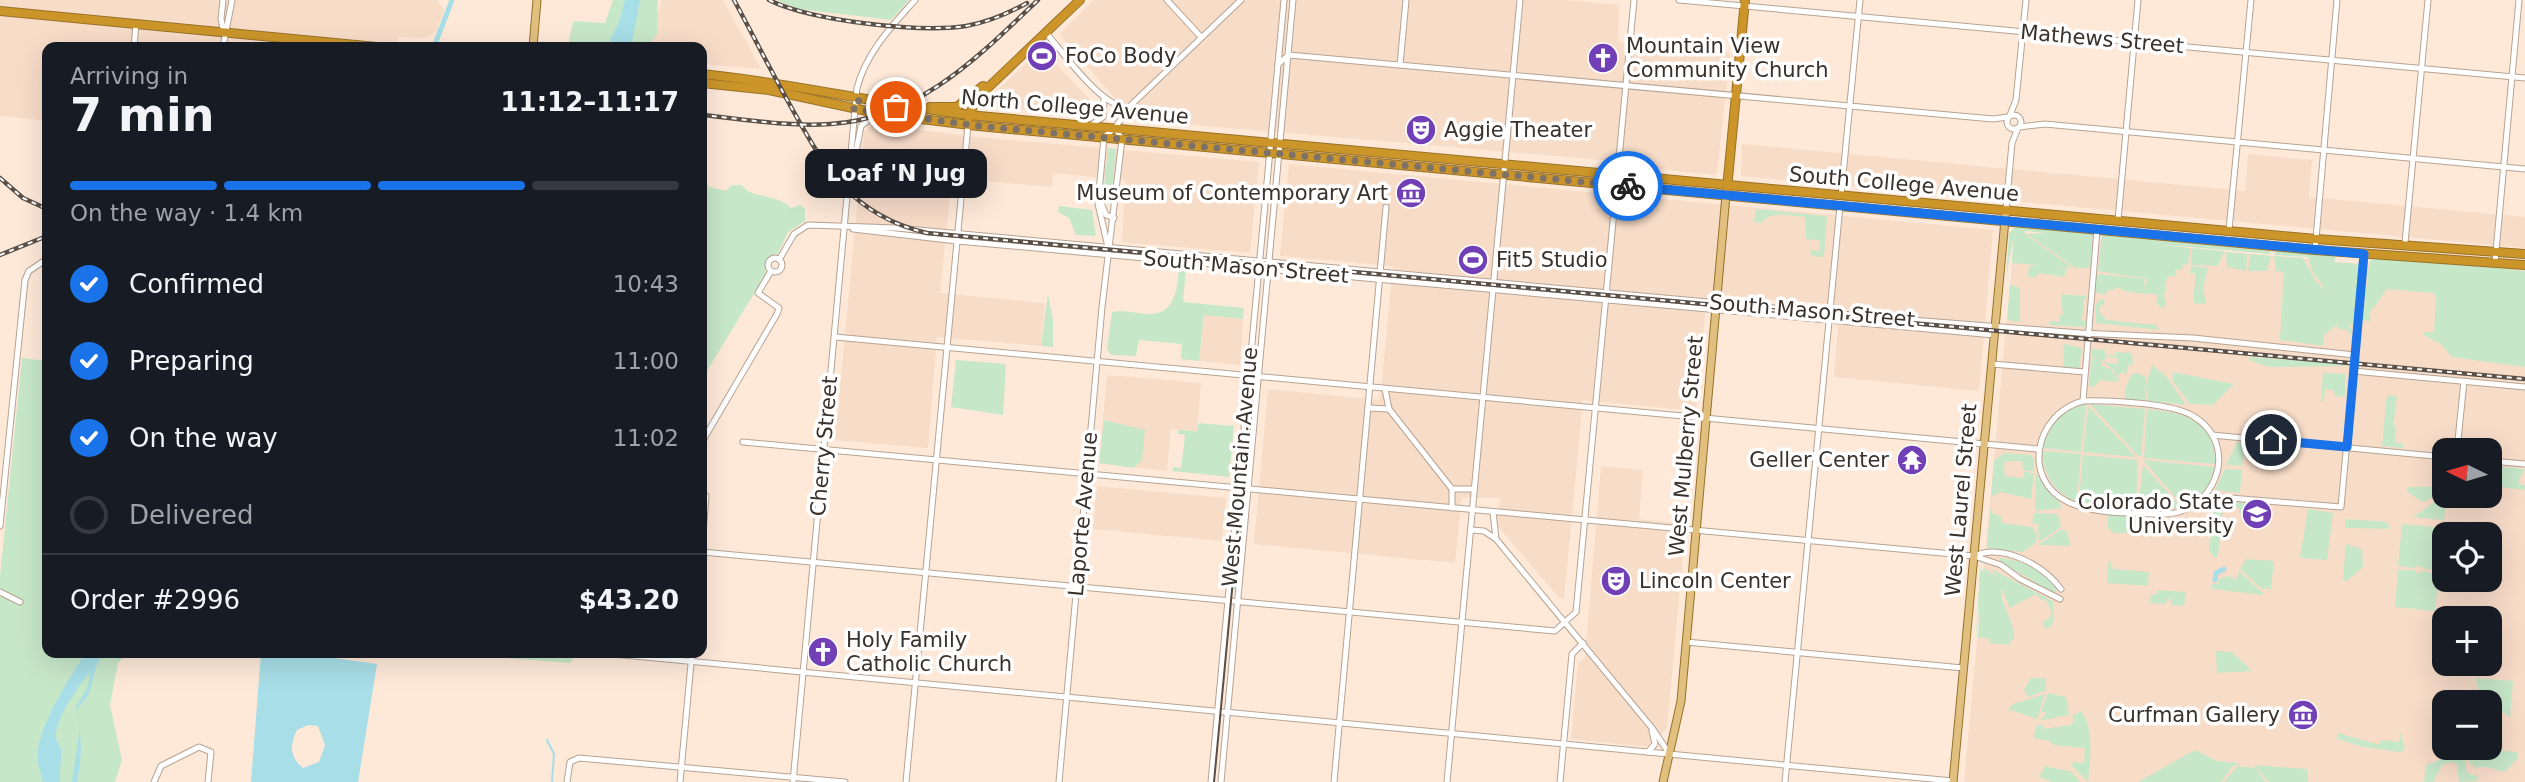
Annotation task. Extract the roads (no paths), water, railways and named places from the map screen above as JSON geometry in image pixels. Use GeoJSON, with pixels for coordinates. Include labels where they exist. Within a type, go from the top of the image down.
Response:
{"type":"FeatureCollection","features":[{"type":"Feature","properties":{"kind":"highway"},"geometry":{"type":"LineString","coordinates":[[968,120],[973,103],[1080,0]]}},
{"type":"Feature","properties":{"kind":"highway"},"geometry":{"type":"LineString","coordinates":[[1726,195],[1745,3]]}},
{"type":"Feature","properties":{"kind":"highway"},"geometry":{"type":"LineString","coordinates":[[0,11],[292,42]]}},
{"type":"Feature","properties":{"kind":"highway","name":"North College Avenue"},"geometry":{"type":"LineString","coordinates":[[707,75],[777,82],[855,104],[878,114],[1091,125],[1280,142]]}},
{"type":"Feature","properties":{"kind":"highway"},"geometry":{"type":"LineString","coordinates":[[917,109],[957,107],[982,86],[992,83]]}},
{"type":"Feature","properties":{"kind":"highway","name":"North College Avenue"},"geometry":{"type":"LineString","coordinates":[[707,84],[855,104],[917,109],[968,120],[1104,137],[1279,154]]}},
{"type":"Feature","properties":{"kind":"highway","name":"South College Avenue"},"geometry":{"type":"LineString","coordinates":[[1280,142],[2316,239],[2405,243],[2525,254]]}},
{"type":"Feature","properties":{"kind":"highway","name":"South College Avenue"},"geometry":{"type":"LineString","coordinates":[[1279,154],[2315,250],[2525,265]]}},
{"type":"Feature","properties":{"kind":"highway"},"geometry":{"type":"LineString","coordinates":[[1797,201],[1829,200],[1841,196]]}},
{"type":"Feature","properties":{"kind":"highway"},"geometry":{"type":"LineString","coordinates":[[1840,206],[1852,201],[1880,203],[1890,200]]}},
{"type":"Feature","properties":{"kind":"highway"},"geometry":{"type":"LineString","coordinates":[[2098,230],[2112,228],[2118,220]]}},
{"type":"Feature","properties":{"kind":"highway"},"geometry":{"type":"LineString","coordinates":[[2197,238],[2224,235],[2229,230]]}},
{"type":"Feature","properties":{"kind":"main road"},"geometry":{"type":"LineString","coordinates":[[533,42],[537,0]]}},
{"type":"Feature","properties":{"kind":"main road","name":"West Mulberry Street"},"geometry":{"type":"LineString","coordinates":[[1663,782],[1675,733],[1686,642],[1726,195]]}},
{"type":"Feature","properties":{"kind":"main road","name":"West Laurel Street"},"geometry":{"type":"LineString","coordinates":[[1953,782],[2006,209]]}},
{"type":"Feature","properties":{"kind":"street"},"geometry":{"type":"LineString","coordinates":[[223,0],[221,19],[223,42]]}},
{"type":"Feature","properties":{"kind":"street"},"geometry":{"type":"LineString","coordinates":[[224,33],[231,18],[232,0]]}},
{"type":"Feature","properties":{"kind":"street","name":"Cherry Street"},"geometry":{"type":"LineString","coordinates":[[794,780],[855,104],[859,80],[869,57],[915,0]]}},
{"type":"Feature","properties":{"kind":"street"},"geometry":{"type":"LineString","coordinates":[[1167,0],[1201,37]]}},
{"type":"Feature","properties":{"kind":"street"},"geometry":{"type":"LineString","coordinates":[[1104,137],[1115,128],[1129,107],[1241,0]]}},
{"type":"Feature","properties":{"kind":"street","name":"West Mountain Avenue"},"geometry":{"type":"LineString","coordinates":[[1211,782],[1284,0]]}},
{"type":"Feature","properties":{"kind":"street","name":"West Mountain Avenue"},"geometry":{"type":"LineString","coordinates":[[1222,782],[1293,0]]}},
{"type":"Feature","properties":{"kind":"street"},"geometry":{"type":"LineString","coordinates":[[1400,65],[1406,0]]}},
{"type":"Feature","properties":{"kind":"street"},"geometry":{"type":"LineString","coordinates":[[1447,782],[1520,0]]}},
{"type":"Feature","properties":{"kind":"street"},"geometry":{"type":"LineString","coordinates":[[707,552],[1551,632],[1576,612],[1634,0]]}},
{"type":"Feature","properties":{"kind":"street","name":"Mathews Street"},"geometry":{"type":"LineString","coordinates":[[1679,0],[1745,3],[1858,17],[2525,78]]}},
{"type":"Feature","properties":{"kind":"street"},"geometry":{"type":"LineString","coordinates":[[1841,196],[1860,0]]}},
{"type":"Feature","properties":{"kind":"street"},"geometry":{"type":"LineString","coordinates":[[2006,209],[2012,143],[2008,126],[2016,100],[2026,0]]}},
{"type":"Feature","properties":{"kind":"street"},"geometry":{"type":"LineString","coordinates":[[2118,220],[2138,0]]}},
{"type":"Feature","properties":{"kind":"street"},"geometry":{"type":"LineString","coordinates":[[2229,230],[2251,0]]}},
{"type":"Feature","properties":{"kind":"street"},"geometry":{"type":"LineString","coordinates":[[2315,250],[2337,0]]}},
{"type":"Feature","properties":{"kind":"street"},"geometry":{"type":"LineString","coordinates":[[2405,243],[2428,0]]}},
{"type":"Feature","properties":{"kind":"street"},"geometry":{"type":"LineString","coordinates":[[2495,262],[2519,0]]}},
{"type":"Feature","properties":{"kind":"street"},"geometry":{"type":"LineString","coordinates":[[1282,21],[1291,31]]}},
{"type":"Feature","properties":{"kind":"street"},"geometry":{"type":"LineString","coordinates":[[134,42],[136,24]]}},
{"type":"Feature","properties":{"kind":"street"},"geometry":{"type":"LineString","coordinates":[[1046,33],[1104,98],[1117,107],[1129,107]]}},
{"type":"Feature","properties":{"kind":"street"},"geometry":{"type":"LineString","coordinates":[[1278,65],[1289,55],[1993,119],[2020,117],[2035,124]]}},
{"type":"Feature","properties":{"kind":"street"},"geometry":{"type":"LineString","coordinates":[[1091,125],[1103,117],[1104,98]]}},
{"type":"Feature","properties":{"kind":"street"},"geometry":{"type":"LineString","coordinates":[[2012,143],[2020,117],[2016,100]]}},
{"type":"Feature","properties":{"kind":"street"},"geometry":{"type":"LineString","coordinates":[[849,167],[856,152],[861,126],[878,114]]}},
{"type":"Feature","properties":{"kind":"street"},"geometry":{"type":"LineString","coordinates":[[1993,119],[2008,126],[2035,124],[2525,169]]}},
{"type":"Feature","properties":{"kind":"street"},"geometry":{"type":"LineString","coordinates":[[906,782],[968,120]]}},
{"type":"Feature","properties":{"kind":"street"},"geometry":{"type":"LineString","coordinates":[[1115,128],[1122,139]]}},
{"type":"Feature","properties":{"kind":"street","name":"Laporte Avenue"},"geometry":{"type":"LineString","coordinates":[[1059,782],[1108,254],[1099,212],[1104,137]]}},
{"type":"Feature","properties":{"kind":"street","name":"Laporte Avenue"},"geometry":{"type":"LineString","coordinates":[[1108,247],[1112,240],[1122,139]]}},
{"type":"Feature","properties":{"kind":"street"},"geometry":{"type":"LineString","coordinates":[[1100,179],[1102,210],[1114,218]]}},
{"type":"Feature","properties":{"kind":"street"},"geometry":{"type":"LineString","coordinates":[[1334,782],[1386,206]]}},
{"type":"Feature","properties":{"kind":"street"},"geometry":{"type":"LineString","coordinates":[[1785,782],[1840,206]]}},
{"type":"Feature","properties":{"kind":"street"},"geometry":{"type":"LineString","coordinates":[[707,433],[777,314],[779,308],[758,293],[771,271],[769,261],[779,260],[794,234],[802,227],[853,229]]}},
{"type":"Feature","properties":{"kind":"street","name":"South Mason Street"},"geometry":{"type":"LineString","coordinates":[[853,229],[958,233],[1605,292],[1716,306]]}},
{"type":"Feature","properties":{"kind":"street","name":"South Mason Street"},"geometry":{"type":"LineString","coordinates":[[853,229],[957,241],[1605,300],[1716,306],[1995,331],[2088,332],[2193,338],[2355,355]]}},
{"type":"Feature","properties":{"kind":"street"},"geometry":{"type":"LineString","coordinates":[[2082,401],[2098,230]]}},
{"type":"Feature","properties":{"kind":"street"},"geometry":{"type":"LineString","coordinates":[[2206,496],[2341,508],[2364,254]]}},
{"type":"Feature","properties":{"kind":"street"},"geometry":{"type":"LineString","coordinates":[[0,526],[25,280],[29,271],[42,262]]}},
{"type":"Feature","properties":{"kind":"street"},"geometry":{"type":"LineString","coordinates":[[835,337],[2038,449]]}},
{"type":"Feature","properties":{"kind":"street"},"geometry":{"type":"LineString","coordinates":[[1992,364],[2085,372]]}},
{"type":"Feature","properties":{"kind":"street"},"geometry":{"type":"LineString","coordinates":[[2353,371],[2525,387]]}},
{"type":"Feature","properties":{"kind":"street"},"geometry":{"type":"LineString","coordinates":[[2458,438],[2463,381]]}},
{"type":"Feature","properties":{"kind":"street"},"geometry":{"type":"LineString","coordinates":[[1385,389],[1388,407],[1452,489],[1452,508]]}},
{"type":"Feature","properties":{"kind":"street"},"geometry":{"type":"LineString","coordinates":[[1388,407],[1395,390]]}},
{"type":"Feature","properties":{"kind":"street"},"geometry":{"type":"LineString","coordinates":[[2082,401],[2184,411],[2200,420],[2212,435],[2218,466],[2206,496],[2185,512],[2175,514],[2078,506],[2062,498],[2048,484],[2038,449],[2052,419],[2082,401]]}},
{"type":"Feature","properties":{"kind":"street"},"geometry":{"type":"LineString","coordinates":[[1368,408],[1388,407]]}},
{"type":"Feature","properties":{"kind":"street"},"geometry":{"type":"LineString","coordinates":[[2212,435],[2432,456]]}},
{"type":"Feature","properties":{"kind":"street"},"geometry":{"type":"LineString","coordinates":[[743,442],[1974,556],[2005,567],[2020,579],[2060,598]]}},
{"type":"Feature","properties":{"kind":"street"},"geometry":{"type":"LineString","coordinates":[[2502,462],[2525,464]]}},
{"type":"Feature","properties":{"kind":"street"},"geometry":{"type":"LineString","coordinates":[[1452,489],[1474,489]]}},
{"type":"Feature","properties":{"kind":"street"},"geometry":{"type":"LineString","coordinates":[[1493,512],[1496,539]]}},
{"type":"Feature","properties":{"kind":"street"},"geometry":{"type":"LineString","coordinates":[[1471,530],[1484,531],[1496,539],[1652,728],[1669,753]]}},
{"type":"Feature","properties":{"kind":"street"},"geometry":{"type":"LineString","coordinates":[[1974,556],[1984,553],[2020,558],[2035,565],[2061,589]]}},
{"type":"Feature","properties":{"kind":"street"},"geometry":{"type":"LineString","coordinates":[[0,592],[20,602]]}},
{"type":"Feature","properties":{"kind":"street"},"geometry":{"type":"LineString","coordinates":[[1686,642],[1964,668]]}},
{"type":"Feature","properties":{"kind":"street"},"geometry":{"type":"LineString","coordinates":[[1560,782],[1572,654],[1583,643]]}},
{"type":"Feature","properties":{"kind":"street"},"geometry":{"type":"LineString","coordinates":[[647,658],[1953,782]]}},
{"type":"Feature","properties":{"kind":"street"},"geometry":{"type":"LineString","coordinates":[[680,782],[692,658]]}},
{"type":"Feature","properties":{"kind":"street"},"geometry":{"type":"LineString","coordinates":[[1648,752],[1655,744],[1652,728]]}},
{"type":"Feature","properties":{"kind":"street"},"geometry":{"type":"LineString","coordinates":[[1660,738],[1675,733]]}},
{"type":"Feature","properties":{"kind":"street"},"geometry":{"type":"LineString","coordinates":[[154,782],[167,762],[199,747],[207,748],[211,752],[208,782]]}},
{"type":"Feature","properties":{"kind":"street"},"geometry":{"type":"LineString","coordinates":[[567,782],[570,762],[579,758],[794,780],[845,782]]}},
{"type":"Feature","properties":{"kind":"water"},"geometry":{"type":"Polygon","coordinates":[[[625,0],[640,0],[632,42],[609,42],[620,20],[625,0]]]}},
{"type":"Feature","properties":{"kind":"water"},"geometry":{"type":"Polygon","coordinates":[[[82,658],[100,658],[87,696],[77,708],[79,722],[76,707],[88,687],[90,672],[58,723],[56,739],[61,749],[60,782],[43,782],[38,763],[39,748],[48,719],[82,658]]]}},
{"type":"Feature","properties":{"kind":"water"},"geometry":{"type":"Polygon","coordinates":[[[261,658],[334,658],[377,664],[358,782],[251,782],[261,658]],[[308,725],[297,730],[292,745],[293,755],[303,768],[319,762],[325,745],[318,726],[308,725]]]}},
{"type":"Feature","properties":{"kind":"water"},"geometry":{"type":"Polygon","coordinates":[[[80,730],[79,771],[77,782],[72,782],[80,730]]]}},
{"type":"Feature","properties":{"kind":"waterway"},"geometry":{"type":"LineString","coordinates":[[436,42],[452,0]]}},
{"type":"Feature","properties":{"kind":"waterway"},"geometry":{"type":"LineString","coordinates":[[2215,580],[2216,573],[2224,569]]}},
{"type":"Feature","properties":{"kind":"waterway"},"geometry":{"type":"LineString","coordinates":[[547,740],[554,754],[552,782]]}},
{"type":"Feature","properties":{"kind":"tram line"},"geometry":{"type":"LineString","coordinates":[[1214,782],[1250,398]]}},
{"type":"Feature","properties":{"kind":"railway"},"geometry":{"type":"LineString","coordinates":[[734,0],[815,149],[843,186],[878,214],[927,233],[2525,379]]}},
{"type":"Feature","properties":{"kind":"railway"},"geometry":{"type":"LineString","coordinates":[[769,0],[811,14],[838,19],[922,28],[966,26],[997,17],[1027,3]]}},
{"type":"Feature","properties":{"kind":"railway"},"geometry":{"type":"LineString","coordinates":[[707,116],[814,125],[862,120],[891,111],[944,82],[993,43],[1038,0]]}},
{"type":"Feature","properties":{"kind":"railway"},"geometry":{"type":"LineString","coordinates":[[0,178],[23,198],[42,207]]}},
{"type":"Feature","properties":{"kind":"railway"},"geometry":{"type":"LineString","coordinates":[[0,255],[42,238]]}},
{"type":"Feature","properties":{"kind":"place","name":"FoCo Body"},"geometry":{"type":"Point","coordinates":[1042,56]}},
{"type":"Feature","properties":{"kind":"place","name":"Mountain View Community Church"},"geometry":{"type":"Point","coordinates":[1603,58]}},
{"type":"Feature","properties":{"kind":"place","name":"Loaf 'N Jug"},"geometry":{"type":"Point","coordinates":[896,107]}},
{"type":"Feature","properties":{"kind":"place","name":"Aggie Theater"},"geometry":{"type":"Point","coordinates":[1421,130]}},
{"type":"Feature","properties":{"kind":"place","name":"Museum of Contemporary Art"},"geometry":{"type":"Point","coordinates":[1411,193]}},
{"type":"Feature","properties":{"kind":"place","name":"Fit5 Studio"},"geometry":{"type":"Point","coordinates":[1473,260]}},
{"type":"Feature","properties":{"kind":"place","name":"Geller Center"},"geometry":{"type":"Point","coordinates":[1912,460]}},
{"type":"Feature","properties":{"kind":"place","name":"Colorado State University"},"geometry":{"type":"Point","coordinates":[2257,514]}},
{"type":"Feature","properties":{"kind":"place","name":"Lincoln Center"},"geometry":{"type":"Point","coordinates":[1616,581]}},
{"type":"Feature","properties":{"kind":"place","name":"Holy Family Catholic Church"},"geometry":{"type":"Point","coordinates":[823,652]}},
{"type":"Feature","properties":{"kind":"place","name":"Curfman Gallery"},"geometry":{"type":"Point","coordinates":[2303,715]}}]}
